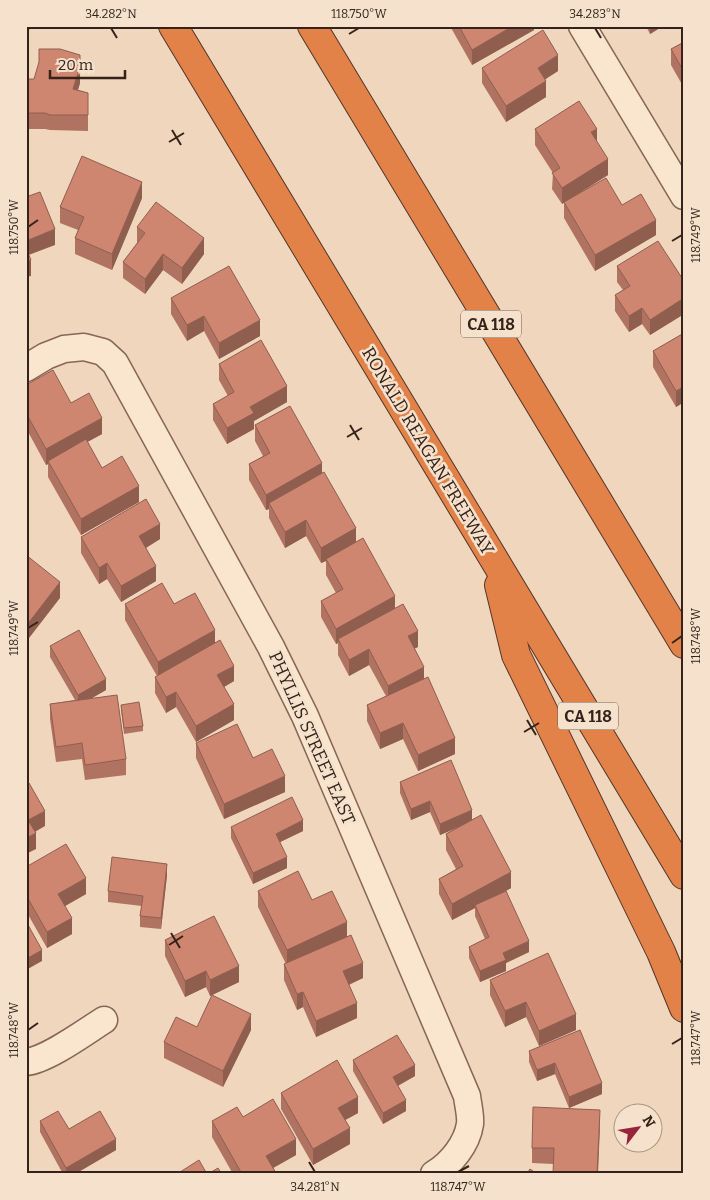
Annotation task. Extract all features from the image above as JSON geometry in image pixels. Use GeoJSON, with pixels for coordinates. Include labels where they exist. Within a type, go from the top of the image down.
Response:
{"type":"FeatureCollection","features":[{"type":"Feature","properties":{"kind":"highway","name":"RONALD REAGAN FREEWAY"},"geometry":{"type":"LineString","coordinates":[[173,26],[684,875]]}},
{"type":"Feature","properties":{"kind":"highway","name":"CA 118"},"geometry":{"type":"LineString","coordinates":[[312,26],[679,635]]}},
{"type":"Feature","properties":{"kind":"highway"},"geometry":{"type":"LineString","coordinates":[[492,557],[516,655],[661,952],[684,1008]]}},
{"type":"Feature","properties":{"kind":"street"},"geometry":{"type":"LineString","coordinates":[[582,26],[684,196]]}},
{"type":"Feature","properties":{"kind":"street","name":"PHYLLIS STREET EAST"},"geometry":{"type":"LineString","coordinates":[[26,368],[46,356],[64,349],[84,348],[103,352],[115,363],[271,647],[305,716],[467,1096],[470,1123],[464,1145],[441,1170],[434,1174]]}},
{"type":"Feature","properties":{"kind":"street"},"geometry":{"type":"LineString","coordinates":[[26,1062],[33,1061],[53,1051],[104,1020]]}},
{"type":"Feature","properties":{"kind":"building"},"geometry":{"type":"Polygon","coordinates":[[[459,26],[513,26],[472,50],[459,26]]]}},
{"type":"Feature","properties":{"kind":"building"},"geometry":{"type":"Polygon","coordinates":[[[543,30],[558,55],[538,68],[546,81],[506,106],[482,68],[543,30]]]}},
{"type":"Feature","properties":{"kind":"building"},"geometry":{"type":"Polygon","coordinates":[[[684,42],[684,72],[671,49],[684,42]]]}},
{"type":"Feature","properties":{"kind":"building"},"geometry":{"type":"Polygon","coordinates":[[[39,49],[60,49],[80,55],[80,67],[73,89],[88,93],[88,115],[26,113],[26,79],[34,79],[39,62],[39,49]]]}},
{"type":"Feature","properties":{"kind":"building"},"geometry":{"type":"Polygon","coordinates":[[[579,101],[597,129],[591,132],[608,159],[562,188],[552,173],[560,168],[535,129],[579,101]]]}},
{"type":"Feature","properties":{"kind":"building"},"geometry":{"type":"Polygon","coordinates":[[[82,156],[142,182],[112,254],[75,238],[84,217],[60,207],[82,156]]]}},
{"type":"Feature","properties":{"kind":"building"},"geometry":{"type":"Polygon","coordinates":[[[606,178],[622,205],[641,194],[656,220],[595,255],[564,202],[606,178]]]}},
{"type":"Feature","properties":{"kind":"building"},"geometry":{"type":"Polygon","coordinates":[[[40,192],[55,229],[26,241],[26,197],[40,192]]]}},
{"type":"Feature","properties":{"kind":"building"},"geometry":{"type":"Polygon","coordinates":[[[156,202],[204,238],[182,268],[163,254],[145,279],[123,262],[145,233],[137,227],[156,202]]]}},
{"type":"Feature","properties":{"kind":"building"},"geometry":{"type":"Polygon","coordinates":[[[658,241],[682,278],[684,277],[684,298],[650,320],[642,308],[629,316],[615,295],[630,286],[617,266],[658,241]]]}},
{"type":"Feature","properties":{"kind":"building"},"geometry":{"type":"Polygon","coordinates":[[[26,248],[31,260],[26,262],[26,248]]]}},
{"type":"Feature","properties":{"kind":"building"},"geometry":{"type":"Polygon","coordinates":[[[229,266],[260,320],[219,343],[204,316],[187,325],[171,298],[229,266]]]}},
{"type":"Feature","properties":{"kind":"building"},"geometry":{"type":"Polygon","coordinates":[[[684,333],[684,387],[676,391],[653,351],[684,333]]]}},
{"type":"Feature","properties":{"kind":"building"},"geometry":{"type":"Polygon","coordinates":[[[261,340],[287,386],[250,407],[254,413],[227,428],[213,404],[234,392],[219,364],[261,340]]]}},
{"type":"Feature","properties":{"kind":"building"},"geometry":{"type":"Polygon","coordinates":[[[53,370],[71,403],[89,393],[102,418],[46,449],[26,413],[26,385],[53,370]]]}},
{"type":"Feature","properties":{"kind":"building"},"geometry":{"type":"Polygon","coordinates":[[[290,406],[322,463],[266,495],[249,464],[270,453],[255,425],[290,406]]]}},
{"type":"Feature","properties":{"kind":"building"},"geometry":{"type":"Polygon","coordinates":[[[86,439],[102,468],[122,456],[139,486],[81,519],[48,461],[86,439]]]}},
{"type":"Feature","properties":{"kind":"building"},"geometry":{"type":"Polygon","coordinates":[[[324,472],[356,528],[321,548],[306,520],[285,532],[269,503],[324,472]]]}},
{"type":"Feature","properties":{"kind":"building"},"geometry":{"type":"Polygon","coordinates":[[[146,499],[160,524],[139,536],[156,566],[121,586],[107,563],[99,568],[81,537],[146,499]]]}},
{"type":"Feature","properties":{"kind":"building"},"geometry":{"type":"Polygon","coordinates":[[[363,538],[395,596],[336,629],[321,601],[343,589],[326,559],[363,538]]]}},
{"type":"Feature","properties":{"kind":"building"},"geometry":{"type":"Polygon","coordinates":[[[26,555],[60,582],[26,626],[26,555]]]}},
{"type":"Feature","properties":{"kind":"building"},"geometry":{"type":"Polygon","coordinates":[[[162,583],[174,604],[195,593],[215,630],[158,662],[125,604],[162,583]]]}},
{"type":"Feature","properties":{"kind":"building"},"geometry":{"type":"Polygon","coordinates":[[[403,604],[418,631],[408,636],[424,667],[388,686],[369,649],[349,660],[338,639],[403,604]]]}},
{"type":"Feature","properties":{"kind":"building"},"geometry":{"type":"Polygon","coordinates":[[[79,630],[106,679],[78,695],[50,646],[79,630]]]}},
{"type":"Feature","properties":{"kind":"building"},"geometry":{"type":"Polygon","coordinates":[[[220,640],[234,666],[217,675],[234,704],[196,726],[176,692],[166,697],[155,677],[220,640]]]}},
{"type":"Feature","properties":{"kind":"building"},"geometry":{"type":"Polygon","coordinates":[[[428,677],[455,738],[418,755],[403,723],[380,733],[367,705],[428,677]]]}},
{"type":"Feature","properties":{"kind":"building"},"geometry":{"type":"Polygon","coordinates":[[[117,695],[126,759],[85,765],[82,743],[56,747],[50,704],[117,695]]]}},
{"type":"Feature","properties":{"kind":"building"},"geometry":{"type":"Polygon","coordinates":[[[139,702],[143,726],[124,728],[121,705],[139,702]]]}},
{"type":"Feature","properties":{"kind":"building"},"geometry":{"type":"Polygon","coordinates":[[[237,724],[253,758],[272,749],[285,776],[224,804],[196,743],[237,724]]]}},
{"type":"Feature","properties":{"kind":"building"},"geometry":{"type":"Polygon","coordinates":[[[451,760],[472,810],[440,824],[430,801],[411,809],[400,782],[451,760]]]}},
{"type":"Feature","properties":{"kind":"building"},"geometry":{"type":"Polygon","coordinates":[[[29,783],[45,811],[28,820],[36,833],[26,838],[26,784],[29,783]]]}},
{"type":"Feature","properties":{"kind":"building"},"geometry":{"type":"Polygon","coordinates":[[[292,797],[303,820],[276,834],[287,857],[253,873],[231,827],[292,797]]]}},
{"type":"Feature","properties":{"kind":"building"},"geometry":{"type":"Polygon","coordinates":[[[481,815],[511,872],[452,904],[439,879],[463,866],[446,834],[481,815]]]}},
{"type":"Feature","properties":{"kind":"building"},"geometry":{"type":"Polygon","coordinates":[[[66,844],[86,878],[58,894],[72,918],[47,932],[26,895],[26,867],[66,844]]]}},
{"type":"Feature","properties":{"kind":"building"},"geometry":{"type":"Polygon","coordinates":[[[112,857],[167,864],[161,918],[140,916],[143,896],[108,891],[112,857]]]}},
{"type":"Feature","properties":{"kind":"building"},"geometry":{"type":"Polygon","coordinates":[[[298,871],[312,900],[332,891],[347,922],[287,950],[258,891],[298,871]]]}},
{"type":"Feature","properties":{"kind":"building"},"geometry":{"type":"Polygon","coordinates":[[[506,891],[529,941],[503,953],[506,960],[480,971],[469,947],[489,937],[475,905],[506,891]]]}},
{"type":"Feature","properties":{"kind":"building"},"geometry":{"type":"Polygon","coordinates":[[[214,916],[239,966],[210,980],[206,971],[185,981],[165,940],[214,916]]]}},
{"type":"Feature","properties":{"kind":"building"},"geometry":{"type":"Polygon","coordinates":[[[28,925],[42,950],[26,959],[26,926],[28,925]]]}},
{"type":"Feature","properties":{"kind":"building"},"geometry":{"type":"Polygon","coordinates":[[[351,935],[363,963],[343,971],[357,1003],[316,1021],[303,992],[297,994],[284,964],[351,935]]]}},
{"type":"Feature","properties":{"kind":"building"},"geometry":{"type":"Polygon","coordinates":[[[548,953],[576,1014],[539,1031],[526,1002],[505,1011],[490,980],[548,953]]]}},
{"type":"Feature","properties":{"kind":"building"},"geometry":{"type":"Polygon","coordinates":[[[212,995],[251,1014],[223,1071],[164,1042],[176,1017],[197,1027],[212,995]]]}},
{"type":"Feature","properties":{"kind":"building"},"geometry":{"type":"Polygon","coordinates":[[[580,1030],[602,1083],[569,1097],[555,1063],[537,1070],[529,1051],[580,1030]]]}},
{"type":"Feature","properties":{"kind":"building"},"geometry":{"type":"Polygon","coordinates":[[[397,1035],[415,1065],[393,1077],[406,1100],[383,1113],[353,1060],[397,1035]]]}},
{"type":"Feature","properties":{"kind":"building"},"geometry":{"type":"Polygon","coordinates":[[[337,1060],[358,1097],[338,1108],[350,1128],[313,1149],[281,1093],[337,1060]]]}},
{"type":"Feature","properties":{"kind":"building"},"geometry":{"type":"Polygon","coordinates":[[[273,1099],[296,1139],[266,1156],[276,1173],[242,1174],[212,1121],[237,1107],[243,1117],[273,1099]]]}},
{"type":"Feature","properties":{"kind":"building"},"geometry":{"type":"Polygon","coordinates":[[[533,1107],[600,1110],[597,1174],[553,1174],[554,1148],[532,1148],[533,1107]]]}},
{"type":"Feature","properties":{"kind":"building"},"geometry":{"type":"Polygon","coordinates":[[[58,1111],[69,1129],[100,1111],[116,1139],[66,1168],[40,1121],[58,1111]]]}},
{"type":"Feature","properties":{"kind":"building"},"geometry":{"type":"Polygon","coordinates":[[[199,1160],[207,1174],[177,1174],[199,1160]]]}},
{"type":"Feature","properties":{"kind":"building"},"geometry":{"type":"Polygon","coordinates":[[[218,1168],[222,1174],[208,1174],[218,1168]]]}},
{"type":"Feature","properties":{"kind":"building"},"geometry":{"type":"Polygon","coordinates":[[[530,1169],[537,1174],[527,1174],[530,1169]]]}}]}
